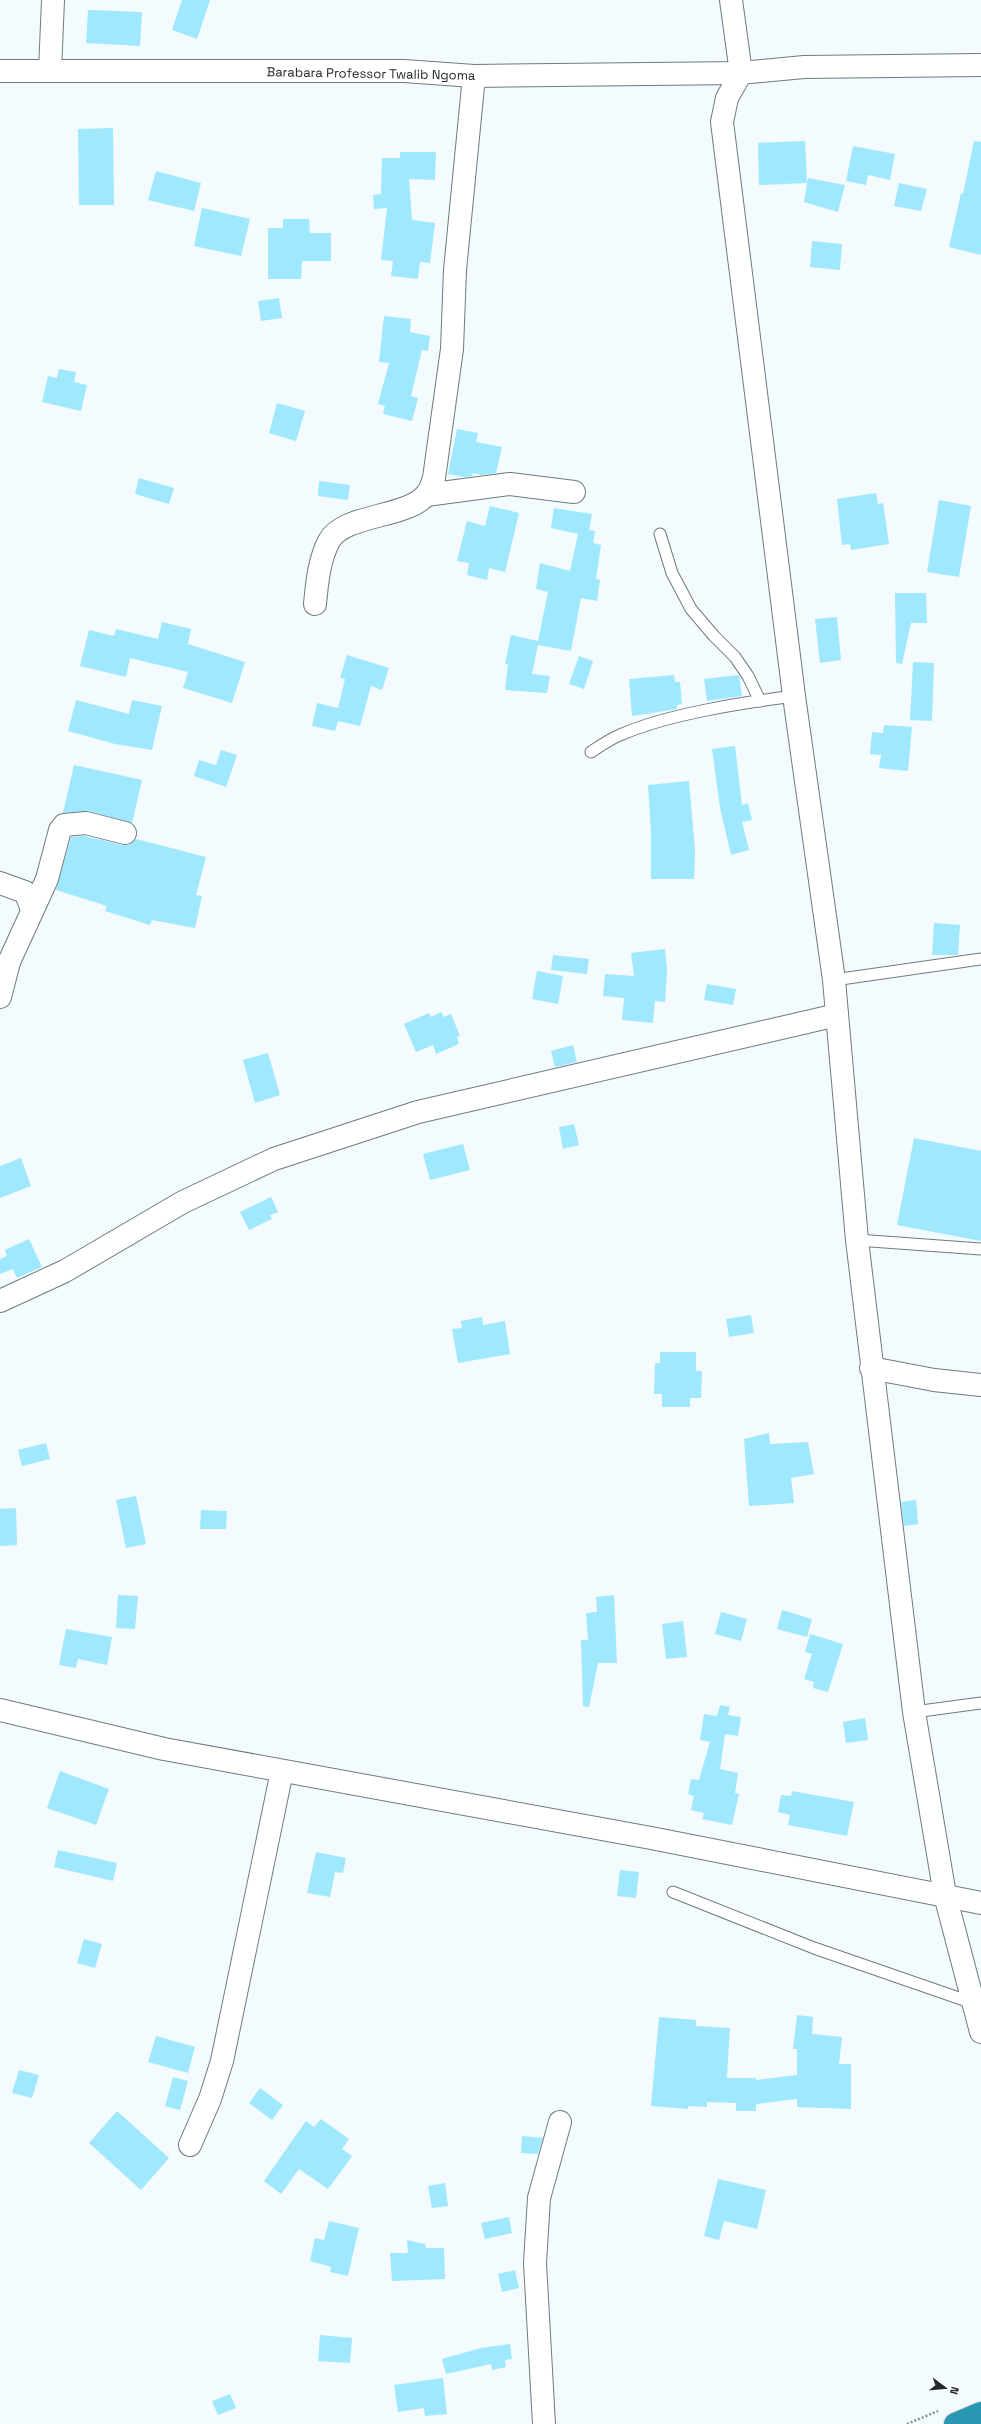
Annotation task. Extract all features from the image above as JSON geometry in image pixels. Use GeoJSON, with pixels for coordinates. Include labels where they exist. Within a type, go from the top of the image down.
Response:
{"type":"FeatureCollection","features":[{"type":"Feature","properties":{"kind":"highway"},"geometry":{"type":"LineString","coordinates":[[955,2424],[981,2413]]}},
{"type":"Feature","properties":{"kind":"street"},"geometry":{"type":"LineString","coordinates":[[50,72],[54,0]]}},
{"type":"Feature","properties":{"kind":"street"},"geometry":{"type":"LineString","coordinates":[[731,0],[741,73],[727,98],[722,122],[794,696],[834,980],[857,1240],[871,1368],[914,1712],[945,1895],[972,2003],[981,2032]]}},
{"type":"Feature","properties":{"kind":"street","name":"Barabara Professor Twalib Ngoma"},"geometry":{"type":"LineString","coordinates":[[0,71],[404,71],[474,76],[741,73],[804,67],[981,65]]}},
{"type":"Feature","properties":{"kind":"street"},"geometry":{"type":"LineString","coordinates":[[426,495],[434,478],[452,349],[455,270],[474,76]]}},
{"type":"Feature","properties":{"kind":"street"},"geometry":{"type":"LineString","coordinates":[[315,604],[320,569],[329,541],[334,535],[354,523],[387,514],[414,503],[426,495],[510,484],[574,492]]}},
{"type":"Feature","properties":{"kind":"street"},"geometry":{"type":"LineString","coordinates":[[0,997],[9,962],[47,879],[60,830],[64,824],[86,823],[125,833]]}},
{"type":"Feature","properties":{"kind":"street"},"geometry":{"type":"LineString","coordinates":[[0,883],[25,892],[32,909]]}},
{"type":"Feature","properties":{"kind":"street"},"geometry":{"type":"LineString","coordinates":[[0,1301],[65,1271],[183,1202],[274,1159],[418,1112],[837,1015]]}},
{"type":"Feature","properties":{"kind":"street"},"geometry":{"type":"LineString","coordinates":[[871,1368],[934,1380],[981,1385]]}},
{"type":"Feature","properties":{"kind":"street"},"geometry":{"type":"LineString","coordinates":[[0,1710],[164,1749],[981,1902]]}},
{"type":"Feature","properties":{"kind":"street"},"geometry":{"type":"LineString","coordinates":[[190,2145],[210,2099],[222,2061],[282,1771]]}},
{"type":"Feature","properties":{"kind":"street"},"geometry":{"type":"LineString","coordinates":[[544,2424],[535,2262],[539,2198],[560,2122]]}},
{"type":"Feature","properties":{"kind":"lane"},"geometry":{"type":"LineString","coordinates":[[660,534],[672,573],[691,608],[714,636],[735,657],[748,676],[760,701]]}},
{"type":"Feature","properties":{"kind":"lane"},"geometry":{"type":"LineString","coordinates":[[591,752],[619,735],[643,726],[760,701],[794,696]]}},
{"type":"Feature","properties":{"kind":"lane"},"geometry":{"type":"LineString","coordinates":[[834,980],[981,959]]}},
{"type":"Feature","properties":{"kind":"lane"},"geometry":{"type":"LineString","coordinates":[[857,1240],[981,1249]]}},
{"type":"Feature","properties":{"kind":"lane"},"geometry":{"type":"LineString","coordinates":[[914,1712],[981,1703]]}},
{"type":"Feature","properties":{"kind":"lane"},"geometry":{"type":"LineString","coordinates":[[673,1892],[814,1948],[972,2003]]}},
{"type":"Feature","properties":{"kind":"building"},"geometry":{"type":"Polygon","coordinates":[[[182,0],[210,0],[197,39],[172,30],[182,0]]]}},
{"type":"Feature","properties":{"kind":"building"},"geometry":{"type":"Polygon","coordinates":[[[88,10],[142,12],[140,46],[86,43],[88,10]]]}},
{"type":"Feature","properties":{"kind":"building"},"geometry":{"type":"Polygon","coordinates":[[[113,128],[114,205],[79,205],[78,129],[113,128]]]}},
{"type":"Feature","properties":{"kind":"building"},"geometry":{"type":"Polygon","coordinates":[[[805,141],[807,183],[759,185],[758,143],[805,141]]]}},
{"type":"Feature","properties":{"kind":"building"},"geometry":{"type":"Polygon","coordinates":[[[974,141],[981,142],[981,255],[949,247],[961,193],[963,194],[974,141]]]}},
{"type":"Feature","properties":{"kind":"building"},"geometry":{"type":"Polygon","coordinates":[[[853,146],[895,154],[890,180],[868,175],[866,185],[846,181],[853,146]]]}},
{"type":"Feature","properties":{"kind":"building"},"geometry":{"type":"Polygon","coordinates":[[[400,152],[436,152],[435,180],[409,179],[412,220],[435,223],[430,263],[420,262],[418,279],[391,276],[393,261],[381,260],[387,208],[374,209],[373,195],[381,194],[382,158],[400,158],[400,152]]]}},
{"type":"Feature","properties":{"kind":"building"},"geometry":{"type":"Polygon","coordinates":[[[156,171],[201,183],[194,211],[148,200],[156,171]]]}},
{"type":"Feature","properties":{"kind":"building"},"geometry":{"type":"Polygon","coordinates":[[[808,178],[845,185],[838,212],[804,202],[808,178]]]}},
{"type":"Feature","properties":{"kind":"building"},"geometry":{"type":"Polygon","coordinates":[[[899,183],[927,189],[921,211],[894,206],[899,183]]]}},
{"type":"Feature","properties":{"kind":"building"},"geometry":{"type":"Polygon","coordinates":[[[202,208],[250,219],[241,256],[194,246],[202,208]]]}},
{"type":"Feature","properties":{"kind":"building"},"geometry":{"type":"Polygon","coordinates":[[[283,219],[309,219],[310,233],[331,233],[331,261],[302,261],[301,279],[268,279],[268,228],[283,228],[283,219]]]}},
{"type":"Feature","properties":{"kind":"building"},"geometry":{"type":"Polygon","coordinates":[[[812,241],[842,244],[840,270],[810,267],[812,241]]]}},
{"type":"Feature","properties":{"kind":"building"},"geometry":{"type":"Polygon","coordinates":[[[279,298],[282,318],[261,321],[258,301],[279,298]]]}},
{"type":"Feature","properties":{"kind":"building"},"geometry":{"type":"Polygon","coordinates":[[[384,316],[411,319],[410,332],[430,336],[428,351],[422,350],[411,396],[418,398],[412,421],[383,414],[385,406],[378,404],[389,363],[379,362],[384,316]]]}},
{"type":"Feature","properties":{"kind":"building"},"geometry":{"type":"Polygon","coordinates":[[[59,369],[76,372],[74,382],[87,385],[81,411],[42,402],[48,376],[57,378],[59,369]]]}},
{"type":"Feature","properties":{"kind":"building"},"geometry":{"type":"Polygon","coordinates":[[[277,403],[305,411],[296,441],[269,433],[277,403]]]}},
{"type":"Feature","properties":{"kind":"building"},"geometry":{"type":"Polygon","coordinates":[[[457,429],[478,433],[476,442],[502,447],[496,473],[482,475],[473,473],[472,476],[464,477],[448,474],[457,429]]]}},
{"type":"Feature","properties":{"kind":"building"},"geometry":{"type":"Polygon","coordinates":[[[139,478],[174,488],[169,504],[135,494],[139,478]]]}},
{"type":"Feature","properties":{"kind":"building"},"geometry":{"type":"Polygon","coordinates":[[[319,481],[350,485],[348,500],[318,496],[319,481]]]}},
{"type":"Feature","properties":{"kind":"building"},"geometry":{"type":"Polygon","coordinates":[[[876,493],[878,504],[883,503],[889,544],[851,550],[850,544],[842,545],[837,499],[876,493]]]}},
{"type":"Feature","properties":{"kind":"building"},"geometry":{"type":"Polygon","coordinates":[[[939,500],[971,506],[959,577],[927,572],[939,500]]]}},
{"type":"Feature","properties":{"kind":"building"},"geometry":{"type":"Polygon","coordinates":[[[490,506],[519,513],[505,572],[489,568],[487,580],[467,575],[469,563],[457,561],[467,521],[485,526],[490,506]]]}},
{"type":"Feature","properties":{"kind":"building"},"geometry":{"type":"Polygon","coordinates":[[[554,508],[592,514],[589,530],[595,531],[593,543],[601,545],[596,579],[600,580],[597,601],[581,598],[571,651],[538,645],[532,674],[550,676],[547,693],[505,690],[508,664],[505,664],[511,635],[538,641],[548,592],[536,589],[540,563],[570,571],[578,534],[551,528],[554,508]]]}},
{"type":"Feature","properties":{"kind":"building"},"geometry":{"type":"Polygon","coordinates":[[[895,593],[926,593],[927,623],[911,623],[902,664],[896,663],[895,593]]]}},
{"type":"Feature","properties":{"kind":"building"},"geometry":{"type":"Polygon","coordinates":[[[837,617],[841,660],[820,663],[815,619],[837,617]]]}},
{"type":"Feature","properties":{"kind":"building"},"geometry":{"type":"Polygon","coordinates":[[[162,622],[191,629],[188,644],[245,662],[232,703],[183,688],[188,672],[130,658],[126,677],[80,666],[89,630],[114,636],[116,629],[158,639],[162,622]]]}},
{"type":"Feature","properties":{"kind":"building"},"geometry":{"type":"Polygon","coordinates":[[[347,655],[389,668],[382,690],[371,686],[360,726],[338,721],[335,731],[312,726],[317,703],[338,708],[345,679],[340,678],[347,655]]]}},
{"type":"Feature","properties":{"kind":"building"},"geometry":{"type":"Polygon","coordinates":[[[579,656],[593,661],[584,689],[569,684],[579,656]]]}},
{"type":"Feature","properties":{"kind":"building"},"geometry":{"type":"Polygon","coordinates":[[[913,662],[934,663],[932,721],[910,720],[913,662]]]}},
{"type":"Feature","properties":{"kind":"building"},"geometry":{"type":"Polygon","coordinates":[[[674,675],[675,682],[680,682],[682,704],[677,705],[677,709],[632,716],[629,679],[674,675]]]}},
{"type":"Feature","properties":{"kind":"building"},"geometry":{"type":"Polygon","coordinates":[[[739,675],[742,696],[707,701],[704,679],[739,675]]]}},
{"type":"Feature","properties":{"kind":"building"},"geometry":{"type":"Polygon","coordinates":[[[76,700],[129,714],[132,700],[162,706],[152,750],[115,744],[68,731],[76,700]]]}},
{"type":"Feature","properties":{"kind":"building"},"geometry":{"type":"Polygon","coordinates":[[[884,725],[912,727],[908,771],[879,768],[881,755],[870,754],[872,732],[883,733],[884,725]]]}},
{"type":"Feature","properties":{"kind":"building"},"geometry":{"type":"Polygon","coordinates":[[[735,746],[742,805],[748,803],[752,820],[742,822],[749,850],[731,855],[720,808],[712,749],[735,746]]]}},
{"type":"Feature","properties":{"kind":"building"},"geometry":{"type":"Polygon","coordinates":[[[221,750],[237,755],[226,787],[194,776],[199,760],[216,765],[221,750]]]}},
{"type":"Feature","properties":{"kind":"building"},"geometry":{"type":"Polygon","coordinates":[[[74,765],[142,780],[132,823],[89,811],[63,813],[74,765]]]}},
{"type":"Feature","properties":{"kind":"building"},"geometry":{"type":"Polygon","coordinates":[[[689,781],[695,851],[694,879],[651,879],[651,831],[648,785],[689,781]]]}},
{"type":"Feature","properties":{"kind":"building"},"geometry":{"type":"Polygon","coordinates":[[[85,836],[122,845],[129,845],[136,839],[206,857],[196,895],[202,896],[195,928],[152,920],[150,925],[105,911],[107,906],[56,890],[71,837],[85,836]]]}},
{"type":"Feature","properties":{"kind":"building"},"geometry":{"type":"Polygon","coordinates":[[[934,923],[960,925],[958,955],[932,955],[934,923]]]}},
{"type":"Feature","properties":{"kind":"building"},"geometry":{"type":"Polygon","coordinates":[[[665,949],[667,970],[665,1002],[655,1001],[653,1023],[622,1020],[624,998],[603,996],[605,974],[634,976],[631,953],[665,949]]]}},
{"type":"Feature","properties":{"kind":"building"},"geometry":{"type":"Polygon","coordinates":[[[553,955],[589,959],[587,974],[551,970],[553,955]]]}},
{"type":"Feature","properties":{"kind":"building"},"geometry":{"type":"Polygon","coordinates":[[[537,971],[563,976],[558,1004],[532,999],[537,971]]]}},
{"type":"Feature","properties":{"kind":"building"},"geometry":{"type":"Polygon","coordinates":[[[707,984],[736,989],[733,1005],[704,1000],[707,984]]]}},
{"type":"Feature","properties":{"kind":"building"},"geometry":{"type":"Polygon","coordinates":[[[441,1012],[444,1017],[451,1014],[460,1036],[457,1037],[459,1044],[436,1054],[433,1045],[416,1052],[404,1024],[429,1013],[431,1017],[441,1012]]]}},
{"type":"Feature","properties":{"kind":"building"},"geometry":{"type":"Polygon","coordinates":[[[573,1045],[577,1062],[555,1067],[551,1051],[573,1045]]]}},
{"type":"Feature","properties":{"kind":"building"},"geometry":{"type":"Polygon","coordinates":[[[268,1053],[280,1095],[255,1103],[243,1060],[268,1053]]]}},
{"type":"Feature","properties":{"kind":"building"},"geometry":{"type":"Polygon","coordinates":[[[574,1124],[579,1145],[563,1149],[559,1127],[574,1124]]]}},
{"type":"Feature","properties":{"kind":"building"},"geometry":{"type":"Polygon","coordinates":[[[914,1138],[981,1151],[981,1241],[897,1225],[914,1138]]]}},
{"type":"Feature","properties":{"kind":"building"},"geometry":{"type":"Polygon","coordinates":[[[463,1144],[470,1170],[430,1180],[423,1154],[463,1144]]]}},
{"type":"Feature","properties":{"kind":"building"},"geometry":{"type":"Polygon","coordinates":[[[21,1158],[31,1186],[0,1198],[0,1166],[21,1158]]]}},
{"type":"Feature","properties":{"kind":"building"},"geometry":{"type":"Polygon","coordinates":[[[271,1197],[278,1212],[270,1215],[272,1219],[249,1230],[240,1212],[271,1197]]]}},
{"type":"Feature","properties":{"kind":"building"},"geometry":{"type":"Polygon","coordinates":[[[29,1239],[42,1267],[17,1278],[13,1269],[0,1274],[0,1259],[7,1256],[5,1250],[29,1239]]]}},
{"type":"Feature","properties":{"kind":"building"},"geometry":{"type":"Polygon","coordinates":[[[751,1315],[754,1333],[729,1337],[726,1319],[751,1315]]]}},
{"type":"Feature","properties":{"kind":"building"},"geometry":{"type":"Polygon","coordinates":[[[482,1317],[483,1325],[505,1321],[510,1354],[458,1363],[452,1329],[462,1328],[461,1321],[482,1317]]]}},
{"type":"Feature","properties":{"kind":"building"},"geometry":{"type":"Polygon","coordinates":[[[660,1352],[696,1352],[696,1371],[702,1371],[701,1398],[690,1398],[690,1407],[662,1407],[662,1394],[654,1394],[655,1363],[660,1363],[660,1352]]]}},
{"type":"Feature","properties":{"kind":"building"},"geometry":{"type":"Polygon","coordinates":[[[769,1433],[770,1444],[808,1442],[814,1474],[791,1478],[794,1503],[749,1506],[744,1439],[769,1433]]]}},
{"type":"Feature","properties":{"kind":"building"},"geometry":{"type":"Polygon","coordinates":[[[46,1443],[50,1459],[22,1466],[18,1450],[46,1443]]]}},
{"type":"Feature","properties":{"kind":"building"},"geometry":{"type":"Polygon","coordinates":[[[136,1496],[146,1544],[126,1548],[116,1500],[136,1496]]]}},
{"type":"Feature","properties":{"kind":"building"},"geometry":{"type":"Polygon","coordinates":[[[916,1500],[918,1524],[904,1526],[901,1502],[916,1500]]]}},
{"type":"Feature","properties":{"kind":"building"},"geometry":{"type":"Polygon","coordinates":[[[16,1508],[17,1545],[0,1546],[0,1509],[16,1508]]]}},
{"type":"Feature","properties":{"kind":"building"},"geometry":{"type":"Polygon","coordinates":[[[201,1510],[227,1511],[226,1529],[200,1529],[201,1510]]]}},
{"type":"Feature","properties":{"kind":"building"},"geometry":{"type":"Polygon","coordinates":[[[118,1595],[138,1596],[135,1629],[116,1628],[118,1595]]]}},
{"type":"Feature","properties":{"kind":"building"},"geometry":{"type":"Polygon","coordinates":[[[614,1595],[617,1663],[598,1663],[589,1707],[583,1706],[581,1640],[588,1640],[586,1613],[597,1612],[596,1597],[614,1595]]]}},
{"type":"Feature","properties":{"kind":"building"},"geometry":{"type":"Polygon","coordinates":[[[782,1610],[812,1619],[807,1637],[777,1629],[782,1610]]]}},
{"type":"Feature","properties":{"kind":"building"},"geometry":{"type":"Polygon","coordinates":[[[721,1612],[747,1619],[741,1641],[715,1634],[721,1612]]]}},
{"type":"Feature","properties":{"kind":"building"},"geometry":{"type":"Polygon","coordinates":[[[683,1621],[687,1657],[666,1659],[662,1624],[683,1621]]]}},
{"type":"Feature","properties":{"kind":"building"},"geometry":{"type":"Polygon","coordinates":[[[66,1629],[112,1637],[107,1665],[78,1659],[76,1668],[59,1665],[66,1629]]]}},
{"type":"Feature","properties":{"kind":"building"},"geometry":{"type":"Polygon","coordinates":[[[810,1634],[843,1644],[828,1692],[813,1688],[814,1682],[804,1679],[812,1654],[805,1652],[810,1634]]]}},
{"type":"Feature","properties":{"kind":"building"},"geometry":{"type":"Polygon","coordinates":[[[720,1705],[730,1707],[728,1715],[741,1717],[738,1736],[725,1734],[720,1769],[738,1773],[735,1793],[739,1794],[732,1825],[702,1819],[704,1813],[691,1810],[694,1796],[688,1794],[691,1779],[699,1780],[710,1742],[700,1740],[704,1714],[717,1716],[720,1705]]]}},
{"type":"Feature","properties":{"kind":"building"},"geometry":{"type":"Polygon","coordinates":[[[865,1718],[868,1740],[846,1743],[843,1722],[865,1718]]]}},
{"type":"Feature","properties":{"kind":"building"},"geometry":{"type":"Polygon","coordinates":[[[60,1771],[109,1789],[96,1825],[47,1808],[60,1771]]]}},
{"type":"Feature","properties":{"kind":"building"},"geometry":{"type":"Polygon","coordinates":[[[792,1791],[854,1802],[847,1836],[788,1825],[790,1815],[778,1812],[781,1795],[791,1796],[792,1791]]]}},
{"type":"Feature","properties":{"kind":"building"},"geometry":{"type":"Polygon","coordinates":[[[58,1850],[117,1863],[113,1881],[54,1867],[58,1850]]]}},
{"type":"Feature","properties":{"kind":"building"},"geometry":{"type":"Polygon","coordinates":[[[316,1852],[346,1858],[343,1873],[335,1872],[330,1897],[307,1893],[316,1852]]]}},
{"type":"Feature","properties":{"kind":"building"},"geometry":{"type":"Polygon","coordinates":[[[620,1870],[639,1872],[636,1898],[617,1896],[620,1870]]]}},
{"type":"Feature","properties":{"kind":"building"},"geometry":{"type":"Polygon","coordinates":[[[84,1939],[102,1944],[95,1968],[77,1963],[84,1939]]]}},
{"type":"Feature","properties":{"kind":"building"},"geometry":{"type":"Polygon","coordinates":[[[797,2015],[813,2017],[812,2034],[842,2037],[839,2064],[851,2064],[851,2109],[797,2107],[797,2099],[756,2104],[756,2111],[736,2111],[736,2103],[707,2102],[707,2107],[688,2106],[688,2109],[651,2106],[659,2017],[696,2020],[696,2026],[730,2028],[727,2078],[756,2078],[756,2080],[797,2075],[797,2049],[793,2049],[797,2015]]]}},
{"type":"Feature","properties":{"kind":"building"},"geometry":{"type":"Polygon","coordinates":[[[156,2036],[195,2047],[188,2073],[148,2062],[156,2036]]]}},
{"type":"Feature","properties":{"kind":"building"},"geometry":{"type":"Polygon","coordinates":[[[19,2070],[39,2075],[32,2098],[12,2093],[19,2070]]]}},
{"type":"Feature","properties":{"kind":"building"},"geometry":{"type":"Polygon","coordinates":[[[173,2077],[188,2081],[180,2110],[165,2106],[173,2077]]]}},
{"type":"Feature","properties":{"kind":"building"},"geometry":{"type":"Polygon","coordinates":[[[260,2088],[283,2105],[272,2120],[249,2103],[260,2088]]]}},
{"type":"Feature","properties":{"kind":"building"},"geometry":{"type":"Polygon","coordinates":[[[117,2111],[169,2158],[141,2190],[89,2143],[117,2111]]]}},
{"type":"Feature","properties":{"kind":"building"},"geometry":{"type":"Polygon","coordinates":[[[321,2119],[349,2139],[342,2149],[352,2156],[328,2189],[299,2169],[281,2194],[264,2181],[306,2121],[314,2127],[321,2119]]]}},
{"type":"Feature","properties":{"kind":"building"},"geometry":{"type":"Polygon","coordinates":[[[522,2136],[543,2138],[538,2154],[521,2153],[522,2136]]]}},
{"type":"Feature","properties":{"kind":"building"},"geometry":{"type":"Polygon","coordinates":[[[718,2179],[766,2190],[757,2229],[724,2221],[719,2240],[704,2236],[718,2179]]]}},
{"type":"Feature","properties":{"kind":"building"},"geometry":{"type":"Polygon","coordinates":[[[445,2183],[448,2206],[432,2208],[428,2186],[445,2183]]]}},
{"type":"Feature","properties":{"kind":"building"},"geometry":{"type":"Polygon","coordinates":[[[509,2217],[512,2233],[485,2239],[481,2223],[509,2217]]]}},
{"type":"Feature","properties":{"kind":"building"},"geometry":{"type":"Polygon","coordinates":[[[329,2221],[359,2228],[348,2276],[330,2272],[331,2267],[310,2261],[315,2238],[324,2240],[329,2221]]]}},
{"type":"Feature","properties":{"kind":"building"},"geometry":{"type":"Polygon","coordinates":[[[407,2240],[425,2244],[426,2248],[444,2248],[445,2279],[392,2281],[390,2253],[408,2253],[407,2240]]]}},
{"type":"Feature","properties":{"kind":"building"},"geometry":{"type":"Polygon","coordinates":[[[515,2270],[519,2288],[502,2292],[498,2274],[515,2270]]]}},
{"type":"Feature","properties":{"kind":"building"},"geometry":{"type":"Polygon","coordinates":[[[320,2335],[352,2338],[350,2363],[318,2361],[320,2335]]]}},
{"type":"Feature","properties":{"kind":"building"},"geometry":{"type":"Polygon","coordinates":[[[510,2344],[512,2359],[505,2360],[506,2367],[492,2370],[491,2364],[446,2374],[442,2359],[481,2348],[510,2344]]]}},
{"type":"Feature","properties":{"kind":"building"},"geometry":{"type":"Polygon","coordinates":[[[443,2378],[447,2414],[425,2416],[424,2408],[398,2412],[394,2385],[443,2378]]]}},
{"type":"Feature","properties":{"kind":"building"},"geometry":{"type":"Polygon","coordinates":[[[230,2394],[236,2408],[218,2415],[212,2401],[230,2394]]]}}]}
